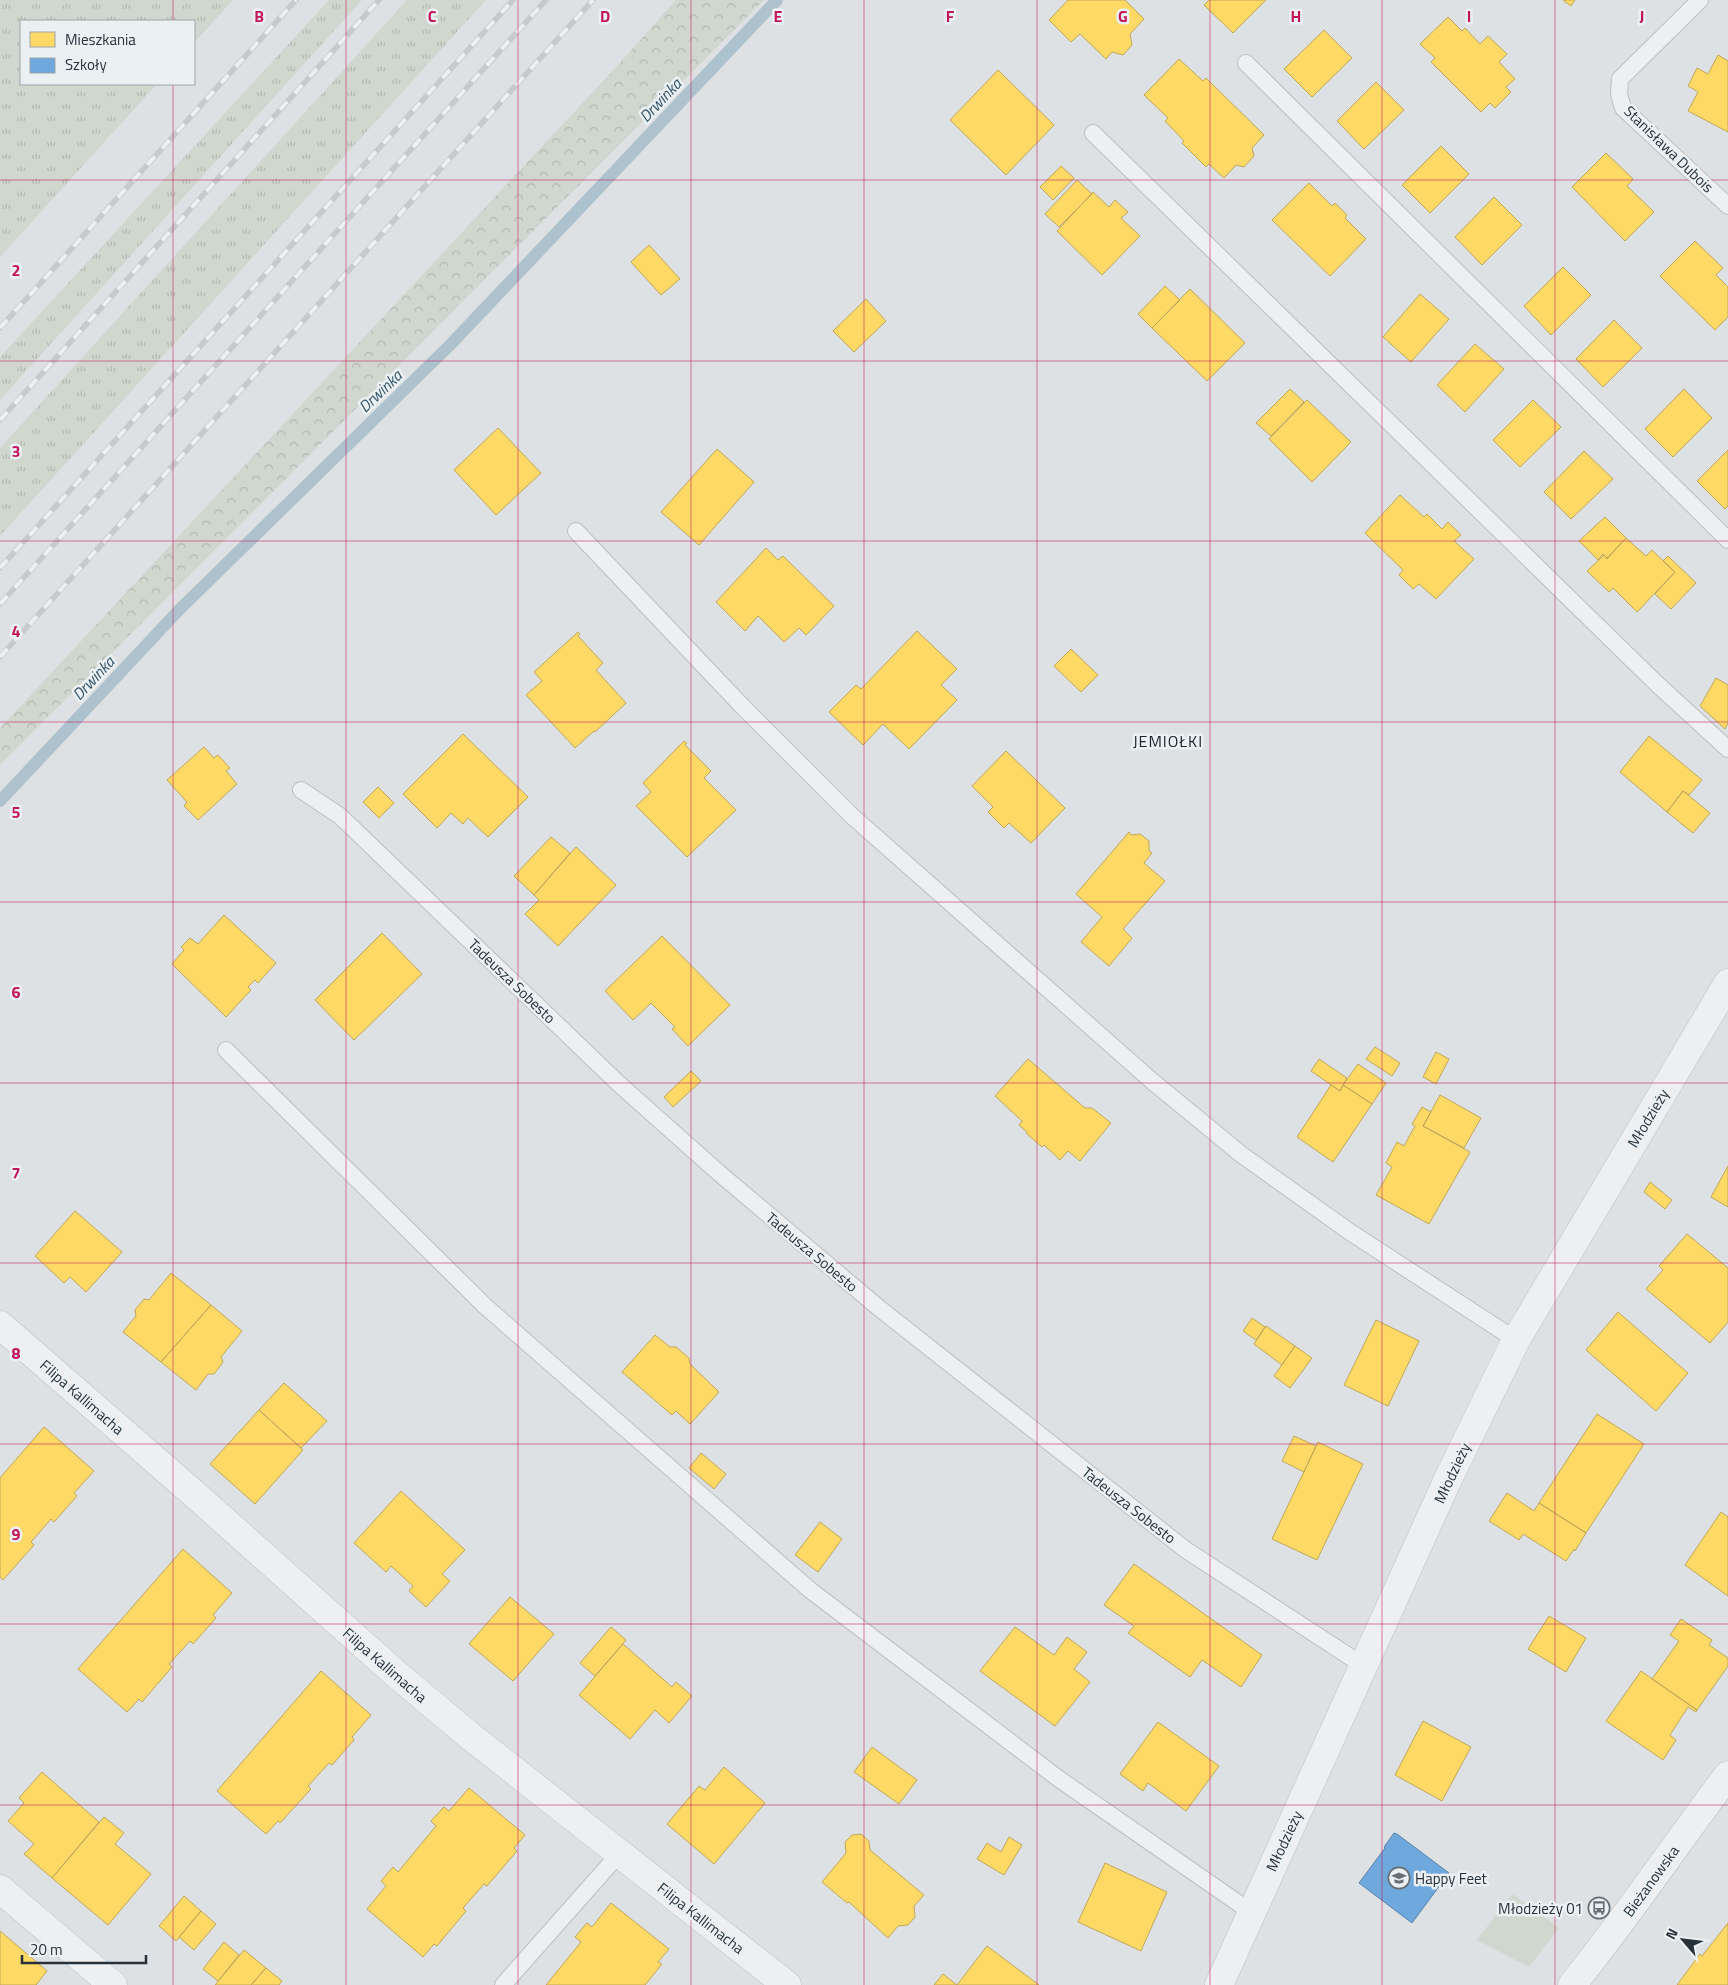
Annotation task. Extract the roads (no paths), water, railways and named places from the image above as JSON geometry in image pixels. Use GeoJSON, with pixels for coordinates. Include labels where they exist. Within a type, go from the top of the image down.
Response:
{"type":"FeatureCollection","features":[{"type":"Feature","properties":{"kind":"street","name":"Młodzieży"},"geometry":{"type":"LineString","coordinates":[[1219,1985],[1448,1479],[1516,1340],[1728,983]]}},
{"type":"Feature","properties":{"kind":"street","name":"Filipa Kallimacha"},"geometry":{"type":"LineString","coordinates":[[0,1325],[192,1492],[394,1673],[470,1736],[787,1985]]}},
{"type":"Feature","properties":{"kind":"street","name":"Bieżanowska"},"geometry":{"type":"LineString","coordinates":[[1572,1985],[1656,1876],[1728,1775]]}},
{"type":"Feature","properties":{"kind":"street"},"geometry":{"type":"LineString","coordinates":[[0,1889],[113,1985]]}},
{"type":"Feature","properties":{"kind":"lane","name":"Stanisława Dubois"},"geometry":{"type":"LineString","coordinates":[[1700,0],[1620,80],[1619,94],[1623,108],[1728,206]]}},
{"type":"Feature","properties":{"kind":"lane"},"geometry":{"type":"LineString","coordinates":[[1246,63],[1728,540]]}},
{"type":"Feature","properties":{"kind":"lane"},"geometry":{"type":"LineString","coordinates":[[1093,133],[1657,684],[1728,749]]}},
{"type":"Feature","properties":{"kind":"lane"},"geometry":{"type":"LineString","coordinates":[[576,532],[742,706],[852,816],[1152,1081],[1242,1155],[1334,1221],[1516,1340]]}},
{"type":"Feature","properties":{"kind":"lane","name":"Tadeusza Sobesto"},"geometry":{"type":"LineString","coordinates":[[301,790],[340,816],[619,1084],[719,1173],[879,1308],[1186,1550],[1364,1666]]}},
{"type":"Feature","properties":{"kind":"lane"},"geometry":{"type":"LineString","coordinates":[[226,1050],[486,1306],[810,1590],[1059,1779],[1251,1912]]}},
{"type":"Feature","properties":{"kind":"lane"},"geometry":{"type":"LineString","coordinates":[[503,1985],[619,1854]]}},
{"type":"Feature","properties":{"kind":"waterway","name":"Drwinka"},"geometry":{"type":"LineString","coordinates":[[0,801],[179,610],[451,344],[777,0]]}},
{"type":"Feature","properties":{"kind":"railway"},"geometry":{"type":"LineString","coordinates":[[0,328],[296,0]]}},
{"type":"Feature","properties":{"kind":"railway"},"geometry":{"type":"LineString","coordinates":[[0,420],[379,0]]}},
{"type":"Feature","properties":{"kind":"railway"},"geometry":{"type":"LineString","coordinates":[[0,568],[513,0]]}},
{"type":"Feature","properties":{"kind":"railway"},"geometry":{"type":"LineString","coordinates":[[0,604],[546,0]]}},
{"type":"Feature","properties":{"kind":"railway"},"geometry":{"type":"LineString","coordinates":[[0,657],[593,0]]}},
{"type":"Feature","properties":{"kind":"place","name":"Happy Feet"},"geometry":{"type":"Point","coordinates":[1399,1878]}},
{"type":"Feature","properties":{"kind":"place","name":"Młodzieży 01"},"geometry":{"type":"Point","coordinates":[1599,1908]}},
{"type":"Feature","properties":{"kind":"district","name":"JEMIOŁKI"},"geometry":{"type":"Point","coordinates":[1168,741]}}]}
